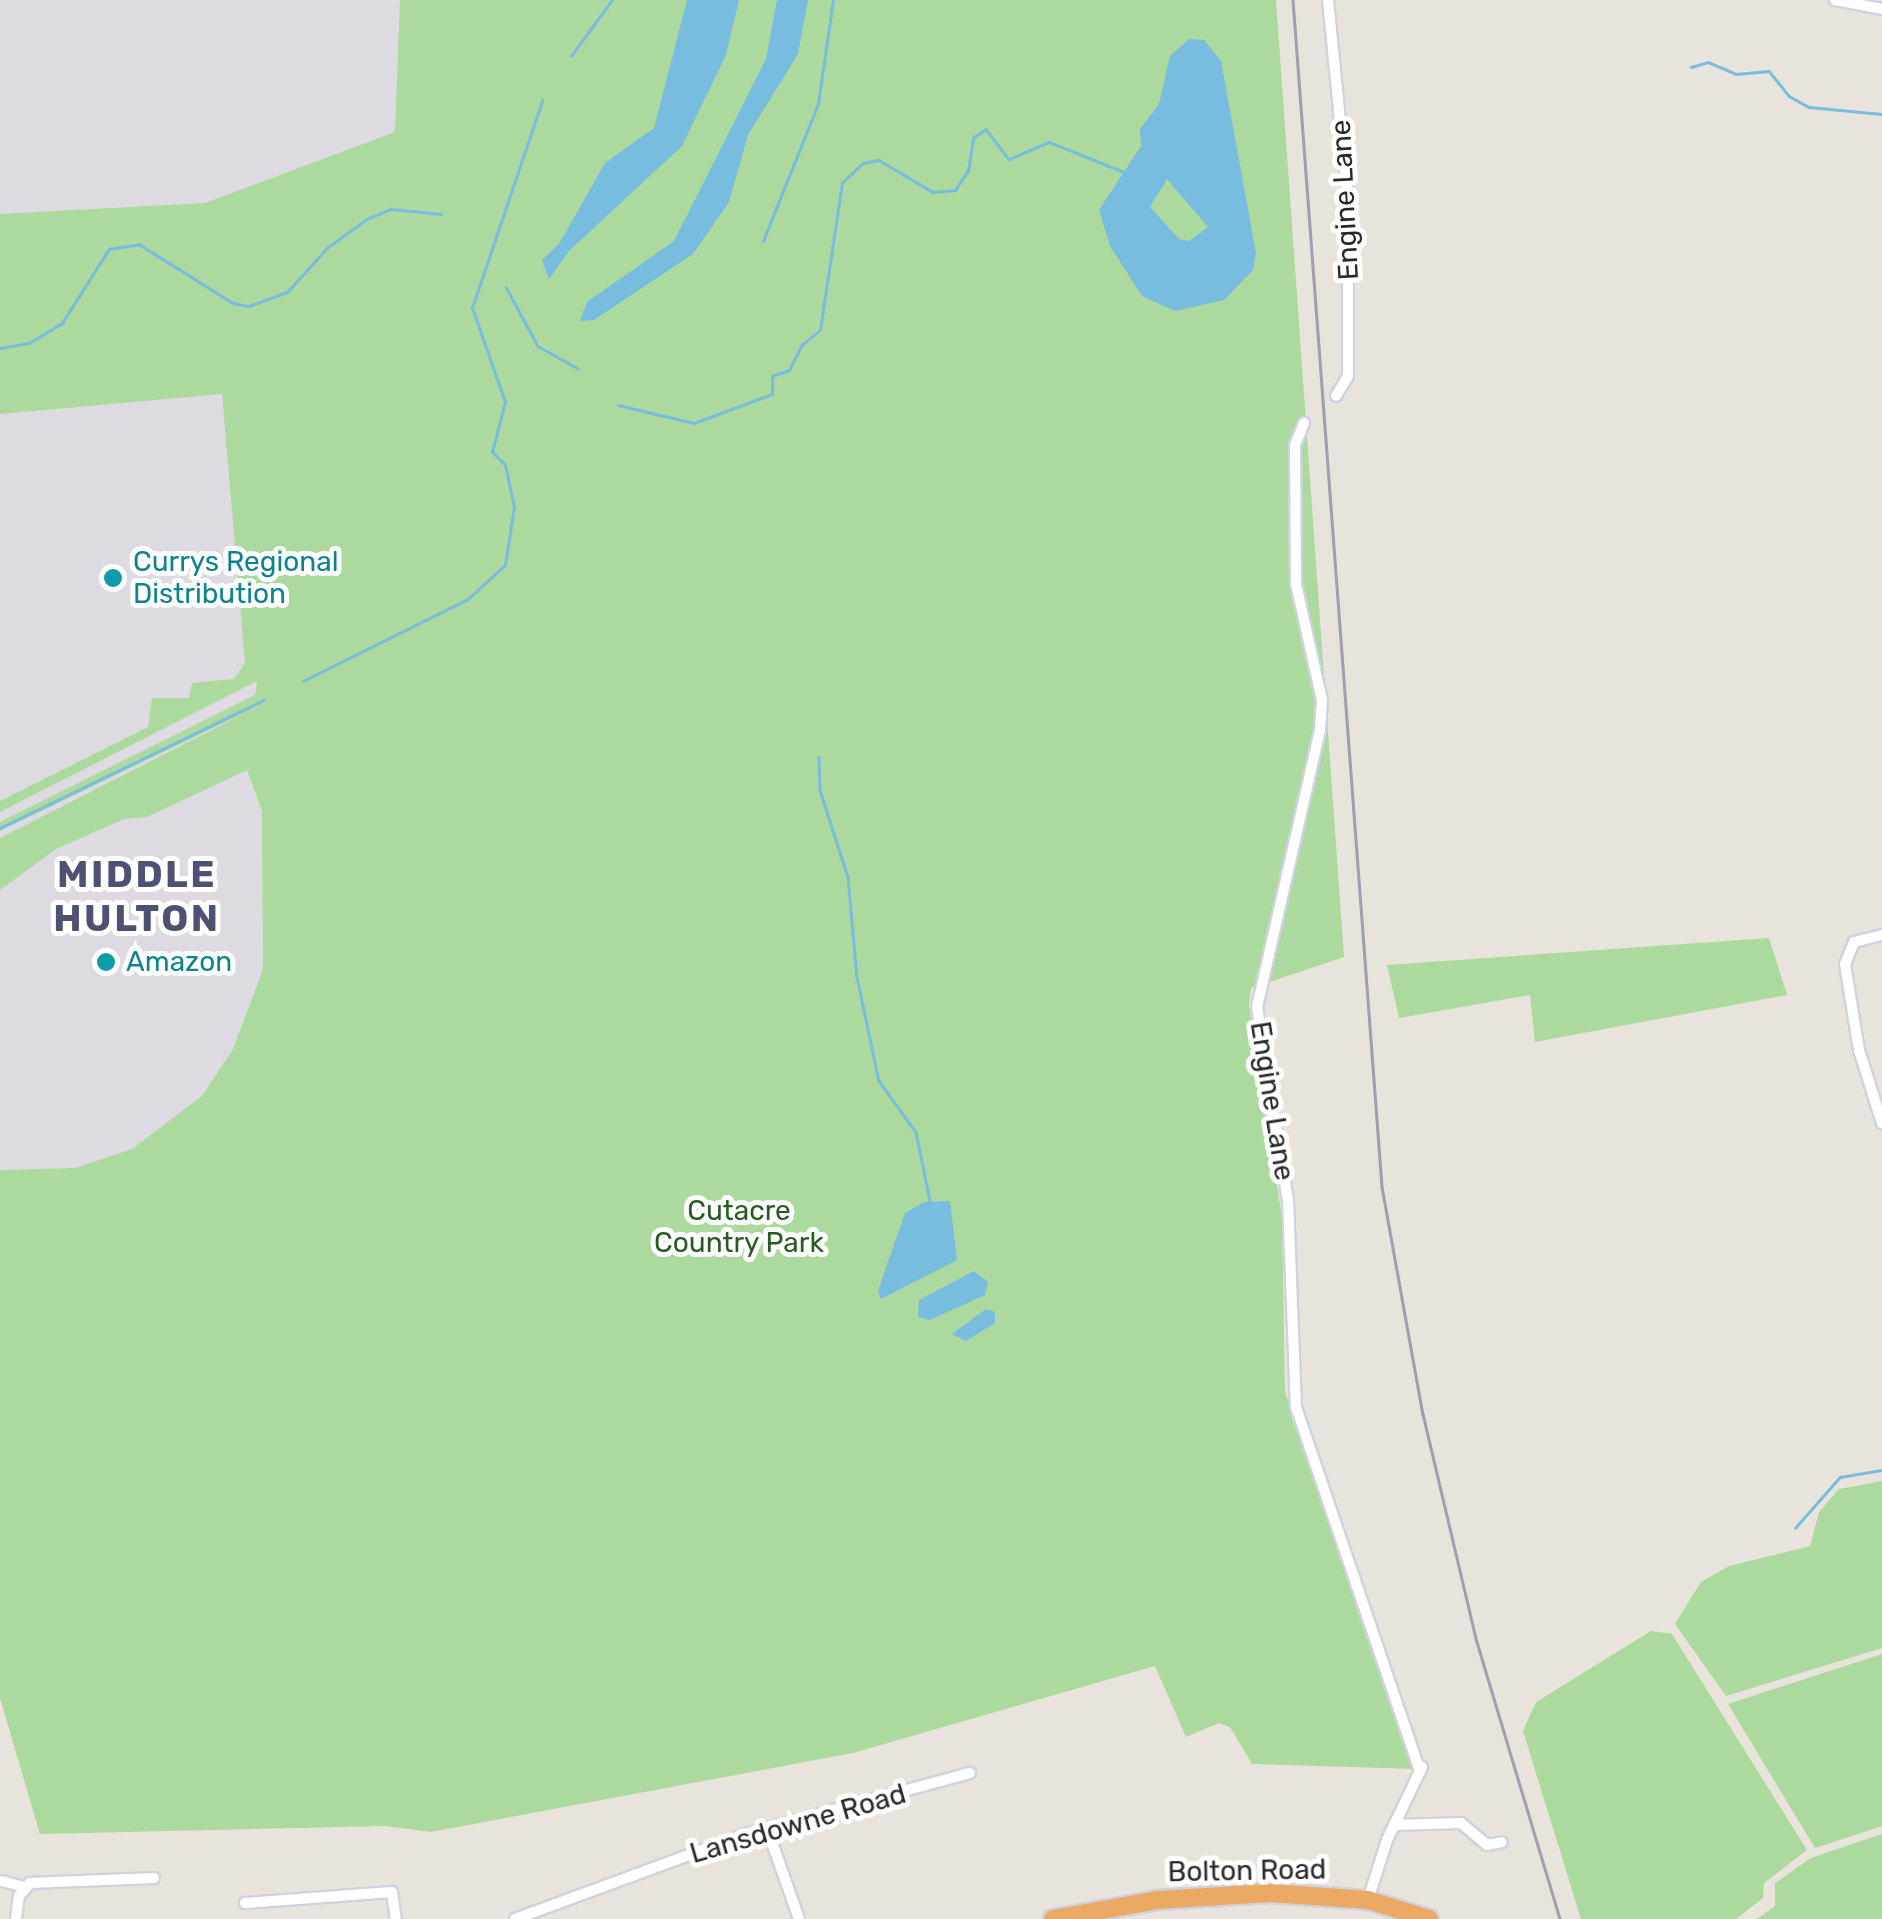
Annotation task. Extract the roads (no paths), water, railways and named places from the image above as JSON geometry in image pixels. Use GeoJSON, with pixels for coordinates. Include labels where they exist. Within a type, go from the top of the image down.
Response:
{"type":"FeatureCollection","features":[{"type":"Feature","properties":{"kind":"highway","name":"Bolton Road"},"geometry":{"type":"LineString","coordinates":[[1058,1917],[1218,1894],[1368,1900],[1429,1919]]}},
{"type":"Feature","properties":{"kind":"street","name":"Engine Lane"},"geometry":{"type":"LineString","coordinates":[[1328,0],[1348,200],[1348,376],[1336,396]]}},
{"type":"Feature","properties":{"kind":"street"},"geometry":{"type":"LineString","coordinates":[[1836,0],[1882,9]]}},
{"type":"Feature","properties":{"kind":"street","name":"Engine Lane"},"geometry":{"type":"LineString","coordinates":[[1304,423],[1295,445],[1296,584],[1322,700],[1256,1008],[1288,1200],[1296,1407],[1421,1769],[1394,1825]]}},
{"type":"Feature","properties":{"kind":"street"},"geometry":{"type":"LineString","coordinates":[[1882,935],[1846,949],[1859,1050],[1882,1124]]}},
{"type":"Feature","properties":{"kind":"street","name":"Lansdowne Road"},"geometry":{"type":"LineString","coordinates":[[515,1919],[766,1828],[970,1772]]}},
{"type":"Feature","properties":{"kind":"street"},"geometry":{"type":"LineString","coordinates":[[1368,1900],[1394,1825],[1461,1823],[1487,1845],[1502,1842]]}},
{"type":"Feature","properties":{"kind":"street"},"geometry":{"type":"LineString","coordinates":[[766,1828],[798,1919]]}},
{"type":"Feature","properties":{"kind":"street"},"geometry":{"type":"LineString","coordinates":[[2,1880],[25,1887],[38,1881],[148,1882]]}},
{"type":"Feature","properties":{"kind":"street"},"geometry":{"type":"LineString","coordinates":[[16,1919],[25,1887]]}},
{"type":"Feature","properties":{"kind":"street"},"geometry":{"type":"LineString","coordinates":[[251,1919],[248,1903],[392,1892],[396,1919]]}},
{"type":"Feature","properties":{"kind":"water"},"geometry":{"type":"Polygon","coordinates":[[[687,0],[739,0],[726,55],[682,146],[569,251],[549,279],[542,260],[559,244],[605,163],[654,128],[687,0]]]}},
{"type":"Feature","properties":{"kind":"water"},"geometry":{"type":"Polygon","coordinates":[[[777,0],[808,0],[798,54],[748,135],[729,202],[693,254],[594,320],[580,321],[587,302],[674,241],[766,59],[777,0]]]}},
{"type":"Feature","properties":{"kind":"water"},"geometry":{"type":"Polygon","coordinates":[[[1189,39],[1204,40],[1221,61],[1256,253],[1253,270],[1224,300],[1175,311],[1142,296],[1110,246],[1099,210],[1141,146],[1140,129],[1159,104],[1170,56],[1189,39]],[[1167,179],[1150,207],[1179,239],[1189,241],[1208,227],[1167,179]]]}},
{"type":"Feature","properties":{"kind":"water"},"geometry":{"type":"Polygon","coordinates":[[[950,1201],[957,1260],[881,1299],[878,1291],[905,1213],[924,1202],[950,1201]]]}},
{"type":"Feature","properties":{"kind":"water"},"geometry":{"type":"Polygon","coordinates":[[[974,1271],[988,1282],[985,1295],[930,1320],[918,1317],[919,1300],[974,1271]]]}},
{"type":"Feature","properties":{"kind":"water"},"geometry":{"type":"Polygon","coordinates":[[[986,1309],[995,1312],[995,1323],[966,1341],[952,1334],[986,1309]]]}},
{"type":"Feature","properties":{"kind":"waterway"},"geometry":{"type":"LineString","coordinates":[[571,56],[612,0]]}},
{"type":"Feature","properties":{"kind":"waterway"},"geometry":{"type":"LineString","coordinates":[[763,241],[818,104],[833,0]]}},
{"type":"Feature","properties":{"kind":"waterway"},"geometry":{"type":"LineString","coordinates":[[1691,67],[1708,62],[1736,74],[1769,71],[1789,96],[1809,107],[1882,114]]}},
{"type":"Feature","properties":{"kind":"waterway"},"geometry":{"type":"LineString","coordinates":[[303,681],[468,599],[505,565],[514,507],[505,465],[492,452],[505,402],[472,308],[542,101]]}},
{"type":"Feature","properties":{"kind":"waterway"},"geometry":{"type":"LineString","coordinates":[[618,405],[694,423],[772,394],[772,376],[789,370],[802,345],[820,330],[842,183],[863,163],[879,160],[933,192],[955,190],[968,171],[973,138],[986,129],[1009,159],[1049,142],[1124,172]]}},
{"type":"Feature","properties":{"kind":"waterway"},"geometry":{"type":"LineString","coordinates":[[0,348],[29,343],[62,323],[109,249],[139,244],[233,303],[249,306],[287,292],[328,247],[367,219],[391,209],[441,214]]}},
{"type":"Feature","properties":{"kind":"waterway"},"geometry":{"type":"LineString","coordinates":[[506,287],[538,346],[577,368]]}},
{"type":"Feature","properties":{"kind":"waterway"},"geometry":{"type":"LineString","coordinates":[[0,828],[264,700]]}},
{"type":"Feature","properties":{"kind":"waterway"},"geometry":{"type":"LineString","coordinates":[[819,757],[820,790],[848,877],[857,977],[879,1081],[916,1132],[930,1201]]}},
{"type":"Feature","properties":{"kind":"waterway"},"geometry":{"type":"LineString","coordinates":[[1795,1528],[1840,1477],[1882,1470]]}},
{"type":"Feature","properties":{"kind":"railway"},"geometry":{"type":"LineString","coordinates":[[1293,0],[1382,1187],[1423,1414],[1477,1642],[1560,1919]]}},
{"type":"Feature","properties":{"kind":"place","name":"Currys Regional Distribution"},"geometry":{"type":"Point","coordinates":[113,578]}},
{"type":"Feature","properties":{"kind":"place","name":"Amazon"},"geometry":{"type":"Point","coordinates":[106,962]}},
{"type":"Feature","properties":{"kind":"district","name":"MIDDLE HULTON"},"geometry":{"type":"Point","coordinates":[137,897]}},
{"type":"Feature","properties":{"kind":"park label","name":"Cutacre Country Park"},"geometry":{"type":"Point","coordinates":[739,1227]}}]}
